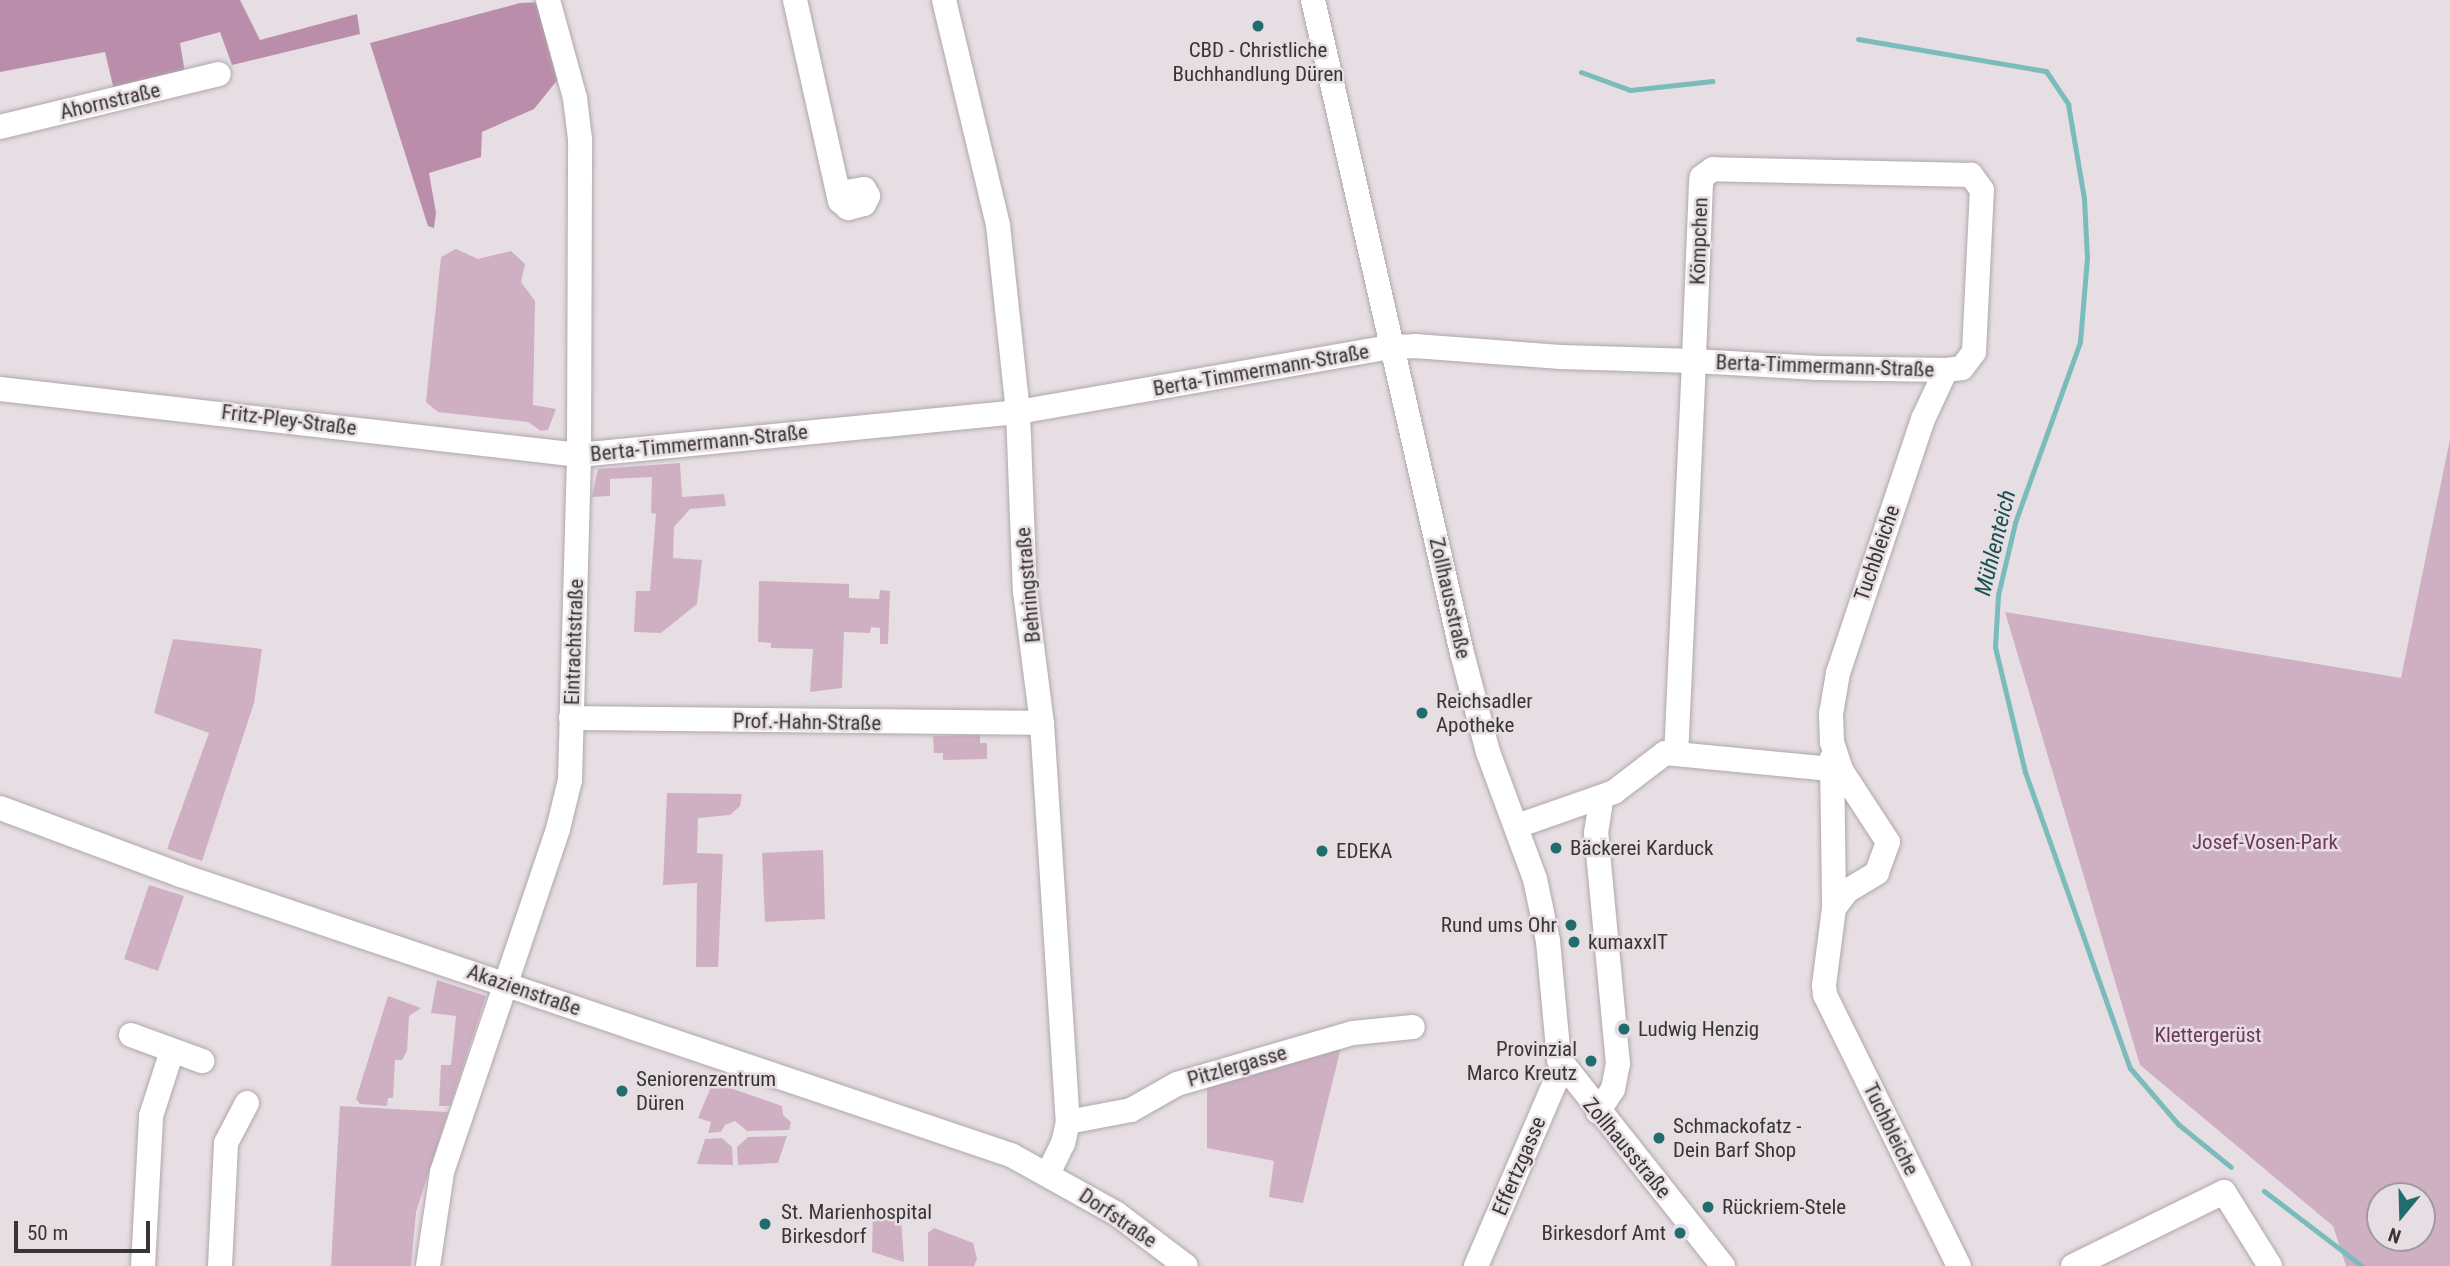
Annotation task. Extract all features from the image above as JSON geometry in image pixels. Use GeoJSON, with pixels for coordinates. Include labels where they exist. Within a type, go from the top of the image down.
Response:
{"type":"FeatureCollection","features":[{"type":"Feature","properties":{"kind":"street","name":"Eintrachtstraße"},"geometry":{"type":"LineString","coordinates":[[428,1266],[442,1172],[566,803],[579,454],[580,139],[575,98],[547,0]]}},
{"type":"Feature","properties":{"kind":"street"},"geometry":{"type":"LineString","coordinates":[[795,0],[838,193]]}},
{"type":"Feature","properties":{"kind":"street","name":"Behringstraße"},"geometry":{"type":"LineString","coordinates":[[944,0],[998,225],[1018,412],[1025,591],[1042,723],[1068,1122],[1063,1143],[1049,1172]]}},
{"type":"Feature","properties":{"kind":"street","name":"Zollhausstraße"},"geometry":{"type":"LineString","coordinates":[[1313,0],[1482,728],[1517,826],[1544,919],[1556,1049],[1562,1066],[1723,1266]]}},
{"type":"Feature","properties":{"kind":"street","name":"Ahornstraße"},"geometry":{"type":"LineString","coordinates":[[0,127],[219,74]]}},
{"type":"Feature","properties":{"kind":"street","name":"Kömpchen"},"geometry":{"type":"LineString","coordinates":[[1676,753],[1701,183],[1707,171],[1962,172],[1971,175],[1982,190],[1976,334],[1970,360],[1962,368],[1946,370]]}},
{"type":"Feature","properties":{"kind":"street","name":"Berta-Timmermann-Straße"},"geometry":{"type":"LineString","coordinates":[[579,454],[1018,412],[1392,347],[1946,370]]}},
{"type":"Feature","properties":{"kind":"street","name":"Tuchbleiche"},"geometry":{"type":"LineString","coordinates":[[1946,370],[1923,419],[1844,649],[1831,713],[1837,770],[1834,908],[1825,995],[1959,1266]]}},
{"type":"Feature","properties":{"kind":"street","name":"Fritz-Pley-Straße"},"geometry":{"type":"LineString","coordinates":[[0,389],[579,454]]}},
{"type":"Feature","properties":{"kind":"street","name":"Prof.-Hahn-Straße"},"geometry":{"type":"LineString","coordinates":[[571,718],[1042,723]]}},
{"type":"Feature","properties":{"kind":"street"},"geometry":{"type":"LineString","coordinates":[[1517,826],[1614,792],[1658,755],[1676,753],[1837,770]]}},
{"type":"Feature","properties":{"kind":"street","name":"Tuchbleiche"},"geometry":{"type":"LineString","coordinates":[[1834,908],[1847,891],[1877,873],[1888,842],[1837,770]]}},
{"type":"Feature","properties":{"kind":"street"},"geometry":{"type":"LineString","coordinates":[[1598,1112],[1613,1089],[1618,1064],[1597,833],[1602,797]]}},
{"type":"Feature","properties":{"kind":"street","name":"Akazienstraße"},"geometry":{"type":"LineString","coordinates":[[0,808],[69,837],[959,1136],[1049,1172]]}},
{"type":"Feature","properties":{"kind":"street","name":"Pitzlergasse"},"geometry":{"type":"LineString","coordinates":[[1068,1122],[1131,1110],[1177,1084],[1339,1037],[1413,1027]]}},
{"type":"Feature","properties":{"kind":"street"},"geometry":{"type":"LineString","coordinates":[[131,1035],[202,1061]]}},
{"type":"Feature","properties":{"kind":"street"},"geometry":{"type":"LineString","coordinates":[[143,1266],[151,1116],[172,1051]]}},
{"type":"Feature","properties":{"kind":"street","name":"Effertzgasse"},"geometry":{"type":"LineString","coordinates":[[1476,1266],[1562,1066]]}},
{"type":"Feature","properties":{"kind":"street"},"geometry":{"type":"LineString","coordinates":[[220,1266],[226,1143],[247,1103]]}},
{"type":"Feature","properties":{"kind":"street","name":"Dorfstraße"},"geometry":{"type":"LineString","coordinates":[[1049,1172],[1116,1214],[1186,1266]]}},
{"type":"Feature","properties":{"kind":"street"},"geometry":{"type":"LineString","coordinates":[[2073,1266],[2224,1192],[2270,1266]]}},
{"type":"Feature","properties":{"kind":"green space"},"geometry":{"type":"Polygon","coordinates":[[[456,249],[478,259],[511,251],[525,264],[521,282],[535,301],[533,405],[556,409],[548,430],[541,431],[528,422],[438,412],[426,402],[441,257],[456,249]]]}},
{"type":"Feature","properties":{"kind":"green space","name":"Josef-Vosen-Park"},"geometry":{"type":"Polygon","coordinates":[[[2450,439],[2450,1266],[2346,1266],[2333,1226],[2140,1065],[2005,612],[2401,678],[2450,439]]]}},
{"type":"Feature","properties":{"kind":"green space"},"geometry":{"type":"Polygon","coordinates":[[[680,463],[682,497],[724,494],[726,506],[690,509],[674,527],[673,558],[702,560],[697,604],[661,633],[634,632],[636,591],[650,591],[656,514],[651,513],[652,477],[610,479],[610,496],[592,497],[598,469],[680,463]]]}},
{"type":"Feature","properties":{"kind":"green space"},"geometry":{"type":"Polygon","coordinates":[[[759,581],[849,584],[849,598],[879,599],[880,590],[890,591],[888,644],[880,644],[880,628],[871,627],[870,633],[844,632],[842,688],[810,692],[813,649],[771,648],[771,643],[758,642],[759,581]]]}},
{"type":"Feature","properties":{"kind":"green space"},"geometry":{"type":"Polygon","coordinates":[[[173,639],[262,649],[254,703],[202,861],[167,849],[209,733],[154,713],[173,639]]]}},
{"type":"Feature","properties":{"kind":"green space"},"geometry":{"type":"Polygon","coordinates":[[[980,735],[980,743],[987,743],[987,759],[943,760],[943,753],[934,753],[933,736],[980,735]]]}},
{"type":"Feature","properties":{"kind":"green space"},"geometry":{"type":"Polygon","coordinates":[[[667,793],[742,794],[740,806],[730,815],[698,818],[697,853],[723,854],[718,967],[696,967],[697,883],[663,885],[667,793]]]}},
{"type":"Feature","properties":{"kind":"green space"},"geometry":{"type":"Polygon","coordinates":[[[823,850],[825,919],[765,922],[762,853],[823,850]]]}},
{"type":"Feature","properties":{"kind":"green space"},"geometry":{"type":"Polygon","coordinates":[[[149,885],[184,896],[158,971],[124,959],[149,885]]]}},
{"type":"Feature","properties":{"kind":"green space"},"geometry":{"type":"Polygon","coordinates":[[[437,980],[486,996],[450,1106],[439,1106],[441,1065],[451,1065],[456,1016],[431,1013],[437,980]]]}},
{"type":"Feature","properties":{"kind":"green space"},"geometry":{"type":"Polygon","coordinates":[[[388,996],[421,1008],[409,1016],[407,1051],[402,1060],[395,1060],[393,1098],[388,1098],[387,1106],[360,1104],[356,1099],[388,996]]]}},
{"type":"Feature","properties":{"kind":"green space"},"geometry":{"type":"Polygon","coordinates":[[[1342,1043],[1303,1203],[1269,1197],[1274,1161],[1207,1148],[1207,1082],[1342,1043]]]}},
{"type":"Feature","properties":{"kind":"green space"},"geometry":{"type":"Polygon","coordinates":[[[713,1082],[782,1106],[783,1115],[791,1122],[789,1130],[747,1131],[735,1121],[725,1125],[721,1132],[708,1133],[711,1122],[698,1118],[713,1082]]]}},
{"type":"Feature","properties":{"kind":"green space"},"geometry":{"type":"Polygon","coordinates":[[[340,1106],[448,1112],[416,1212],[411,1266],[331,1266],[340,1106]]]}},
{"type":"Feature","properties":{"kind":"green space"},"geometry":{"type":"Polygon","coordinates":[[[787,1136],[778,1163],[738,1165],[737,1147],[748,1137],[787,1136]]]}},
{"type":"Feature","properties":{"kind":"green space"},"geometry":{"type":"Polygon","coordinates":[[[722,1138],[732,1147],[733,1165],[697,1164],[705,1139],[722,1138]]]}},
{"type":"Feature","properties":{"kind":"green space"},"geometry":{"type":"Polygon","coordinates":[[[873,1208],[901,1217],[904,1262],[872,1252],[873,1208]]]}},
{"type":"Feature","properties":{"kind":"green space"},"geometry":{"type":"Polygon","coordinates":[[[934,1228],[973,1243],[977,1259],[974,1266],[928,1266],[928,1233],[934,1228]]]}},
{"type":"Feature","properties":{"kind":"shaded area"},"geometry":{"type":"Polygon","coordinates":[[[0,0],[240,0],[260,40],[357,14],[360,34],[232,65],[220,32],[180,43],[185,73],[114,90],[105,52],[0,72],[0,0]]]}},
{"type":"Feature","properties":{"kind":"shaded area"},"geometry":{"type":"Polygon","coordinates":[[[546,2],[567,68],[534,109],[482,132],[481,157],[429,173],[436,213],[434,228],[428,226],[370,43],[520,3],[546,2]]]}},
{"type":"Feature","properties":{"kind":"waterway","name":"Mühlenteich"},"geometry":{"type":"LineString","coordinates":[[1858,39],[2046,71],[2068,104],[2084,199],[2087,258],[2080,342],[2015,523],[1998,595],[1995,647],[2025,772],[2130,1068],[2178,1124],[2231,1167]]}},
{"type":"Feature","properties":{"kind":"waterway","name":"Mühlenteich"},"geometry":{"type":"LineString","coordinates":[[1581,72],[1630,90],[1713,81]]}},
{"type":"Feature","properties":{"kind":"waterway","name":"Mühlenteich"},"geometry":{"type":"LineString","coordinates":[[2264,1191],[2362,1266]]}},
{"type":"Feature","properties":{"kind":"place","name":"CBD - Christliche Buchhandlung Düren"},"geometry":{"type":"Point","coordinates":[1258,26]}},
{"type":"Feature","properties":{"kind":"place","name":"Reichsadler Apotheke"},"geometry":{"type":"Point","coordinates":[1422,713]}},
{"type":"Feature","properties":{"kind":"place","name":"Bäckerei Karduck"},"geometry":{"type":"Point","coordinates":[1556,848]}},
{"type":"Feature","properties":{"kind":"place","name":"EDEKA"},"geometry":{"type":"Point","coordinates":[1322,851]}},
{"type":"Feature","properties":{"kind":"place","name":"Rund ums Ohr"},"geometry":{"type":"Point","coordinates":[1571,925]}},
{"type":"Feature","properties":{"kind":"place","name":"kumaxxIT"},"geometry":{"type":"Point","coordinates":[1574,942]}},
{"type":"Feature","properties":{"kind":"place","name":"Ludwig Henzig"},"geometry":{"type":"Point","coordinates":[1624,1029]}},
{"type":"Feature","properties":{"kind":"place","name":"Provinzial Marco Kreutz"},"geometry":{"type":"Point","coordinates":[1591,1061]}},
{"type":"Feature","properties":{"kind":"place","name":"Seniorenzentrum Düren"},"geometry":{"type":"Point","coordinates":[622,1091]}},
{"type":"Feature","properties":{"kind":"place","name":"Schmackofatz - Dein Barf Shop"},"geometry":{"type":"Point","coordinates":[1659,1138]}},
{"type":"Feature","properties":{"kind":"place","name":"Rückriem-Stele"},"geometry":{"type":"Point","coordinates":[1708,1207]}},
{"type":"Feature","properties":{"kind":"place","name":"St. Marienhospital Birkesdorf"},"geometry":{"type":"Point","coordinates":[765,1224]}},
{"type":"Feature","properties":{"kind":"place","name":"Birkesdorf Amt"},"geometry":{"type":"Point","coordinates":[1680,1233]}},
{"type":"Feature","properties":{"kind":"park label","name":"Klettergerüst"},"geometry":{"type":"Point","coordinates":[2208,1035]}}]}
